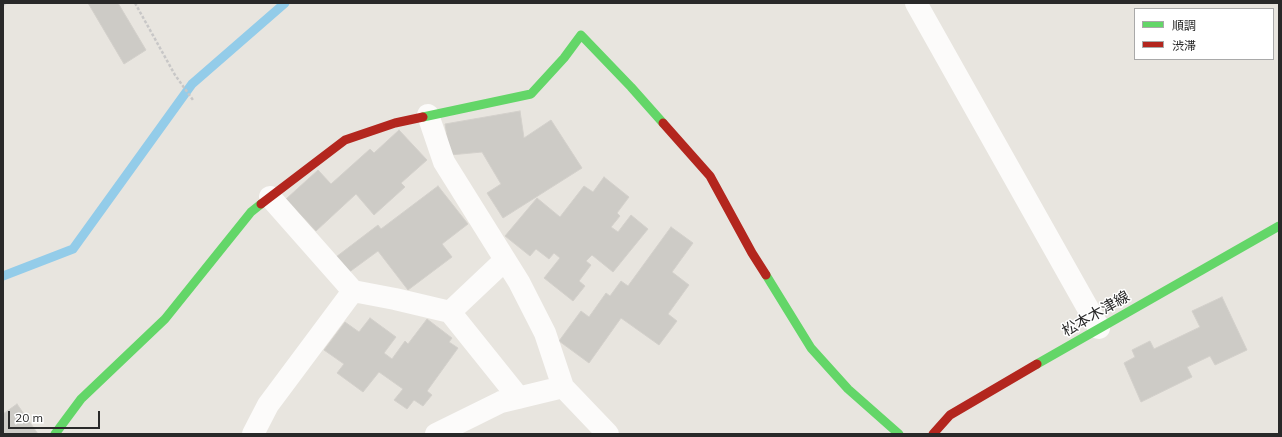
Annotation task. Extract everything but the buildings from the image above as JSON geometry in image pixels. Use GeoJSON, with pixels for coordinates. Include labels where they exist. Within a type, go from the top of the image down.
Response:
{"type":"FeatureCollection","features":[{"type":"Feature","properties":{"kind":"street"},"geometry":{"type":"LineString","coordinates":[[916,3],[1099,328]]}},
{"type":"Feature","properties":{"kind":"street"},"geometry":{"type":"LineString","coordinates":[[55,434],[81,399],[166,319],[208,264],[251,212],[345,140],[395,123],[531,94],[564,58],[581,35],[631,87],[710,176],[752,253],[811,348],[848,389],[899,434]]}},
{"type":"Feature","properties":{"kind":"street"},"geometry":{"type":"LineString","coordinates":[[428,115],[444,162],[519,282],[545,333],[563,387],[608,434]]}},
{"type":"Feature","properties":{"kind":"street"},"geometry":{"type":"LineString","coordinates":[[270,197],[353,291],[450,312],[519,398]]}},
{"type":"Feature","properties":{"kind":"street","name":"松本木津線"},"geometry":{"type":"LineString","coordinates":[[933,434],[950,415],[1099,328],[1279,226]]}},
{"type":"Feature","properties":{"kind":"street"},"geometry":{"type":"LineString","coordinates":[[450,312],[505,260]]}},
{"type":"Feature","properties":{"kind":"street"},"geometry":{"type":"LineString","coordinates":[[253,434],[268,405],[353,291]]}},
{"type":"Feature","properties":{"kind":"street"},"geometry":{"type":"LineString","coordinates":[[436,434],[501,402],[563,387]]}},
{"type":"Feature","properties":{"kind":"path"},"geometry":{"type":"LineString","coordinates":[[135,3],[175,75],[193,100]]}},
{"type":"Feature","properties":{"kind":"waterway"},"geometry":{"type":"LineString","coordinates":[[3,276],[73,249],[192,84],[285,3]]}},
{"type":"Feature","properties":{"kind":"traffic: fast"},"geometry":{"type":"LineString","coordinates":[[423,117],[531,94],[564,58],[581,35],[663,123]]}},
{"type":"Feature","properties":{"kind":"traffic: fast"},"geometry":{"type":"LineString","coordinates":[[55,434],[81,399],[165,319],[251,212],[261,204]]}},
{"type":"Feature","properties":{"kind":"traffic: fast"},"geometry":{"type":"LineString","coordinates":[[1037,364],[1279,226]]}},
{"type":"Feature","properties":{"kind":"traffic: fast"},"geometry":{"type":"LineString","coordinates":[[766,275],[811,348],[848,389],[899,434]]}},
{"type":"Feature","properties":{"kind":"traffic: jam"},"geometry":{"type":"LineString","coordinates":[[261,204],[345,140],[395,123],[423,117]]}},
{"type":"Feature","properties":{"kind":"traffic: jam"},"geometry":{"type":"LineString","coordinates":[[663,123],[710,176],[752,253],[766,275]]}},
{"type":"Feature","properties":{"kind":"traffic: jam"},"geometry":{"type":"LineString","coordinates":[[933,434],[950,415],[1037,364]]}}]}
